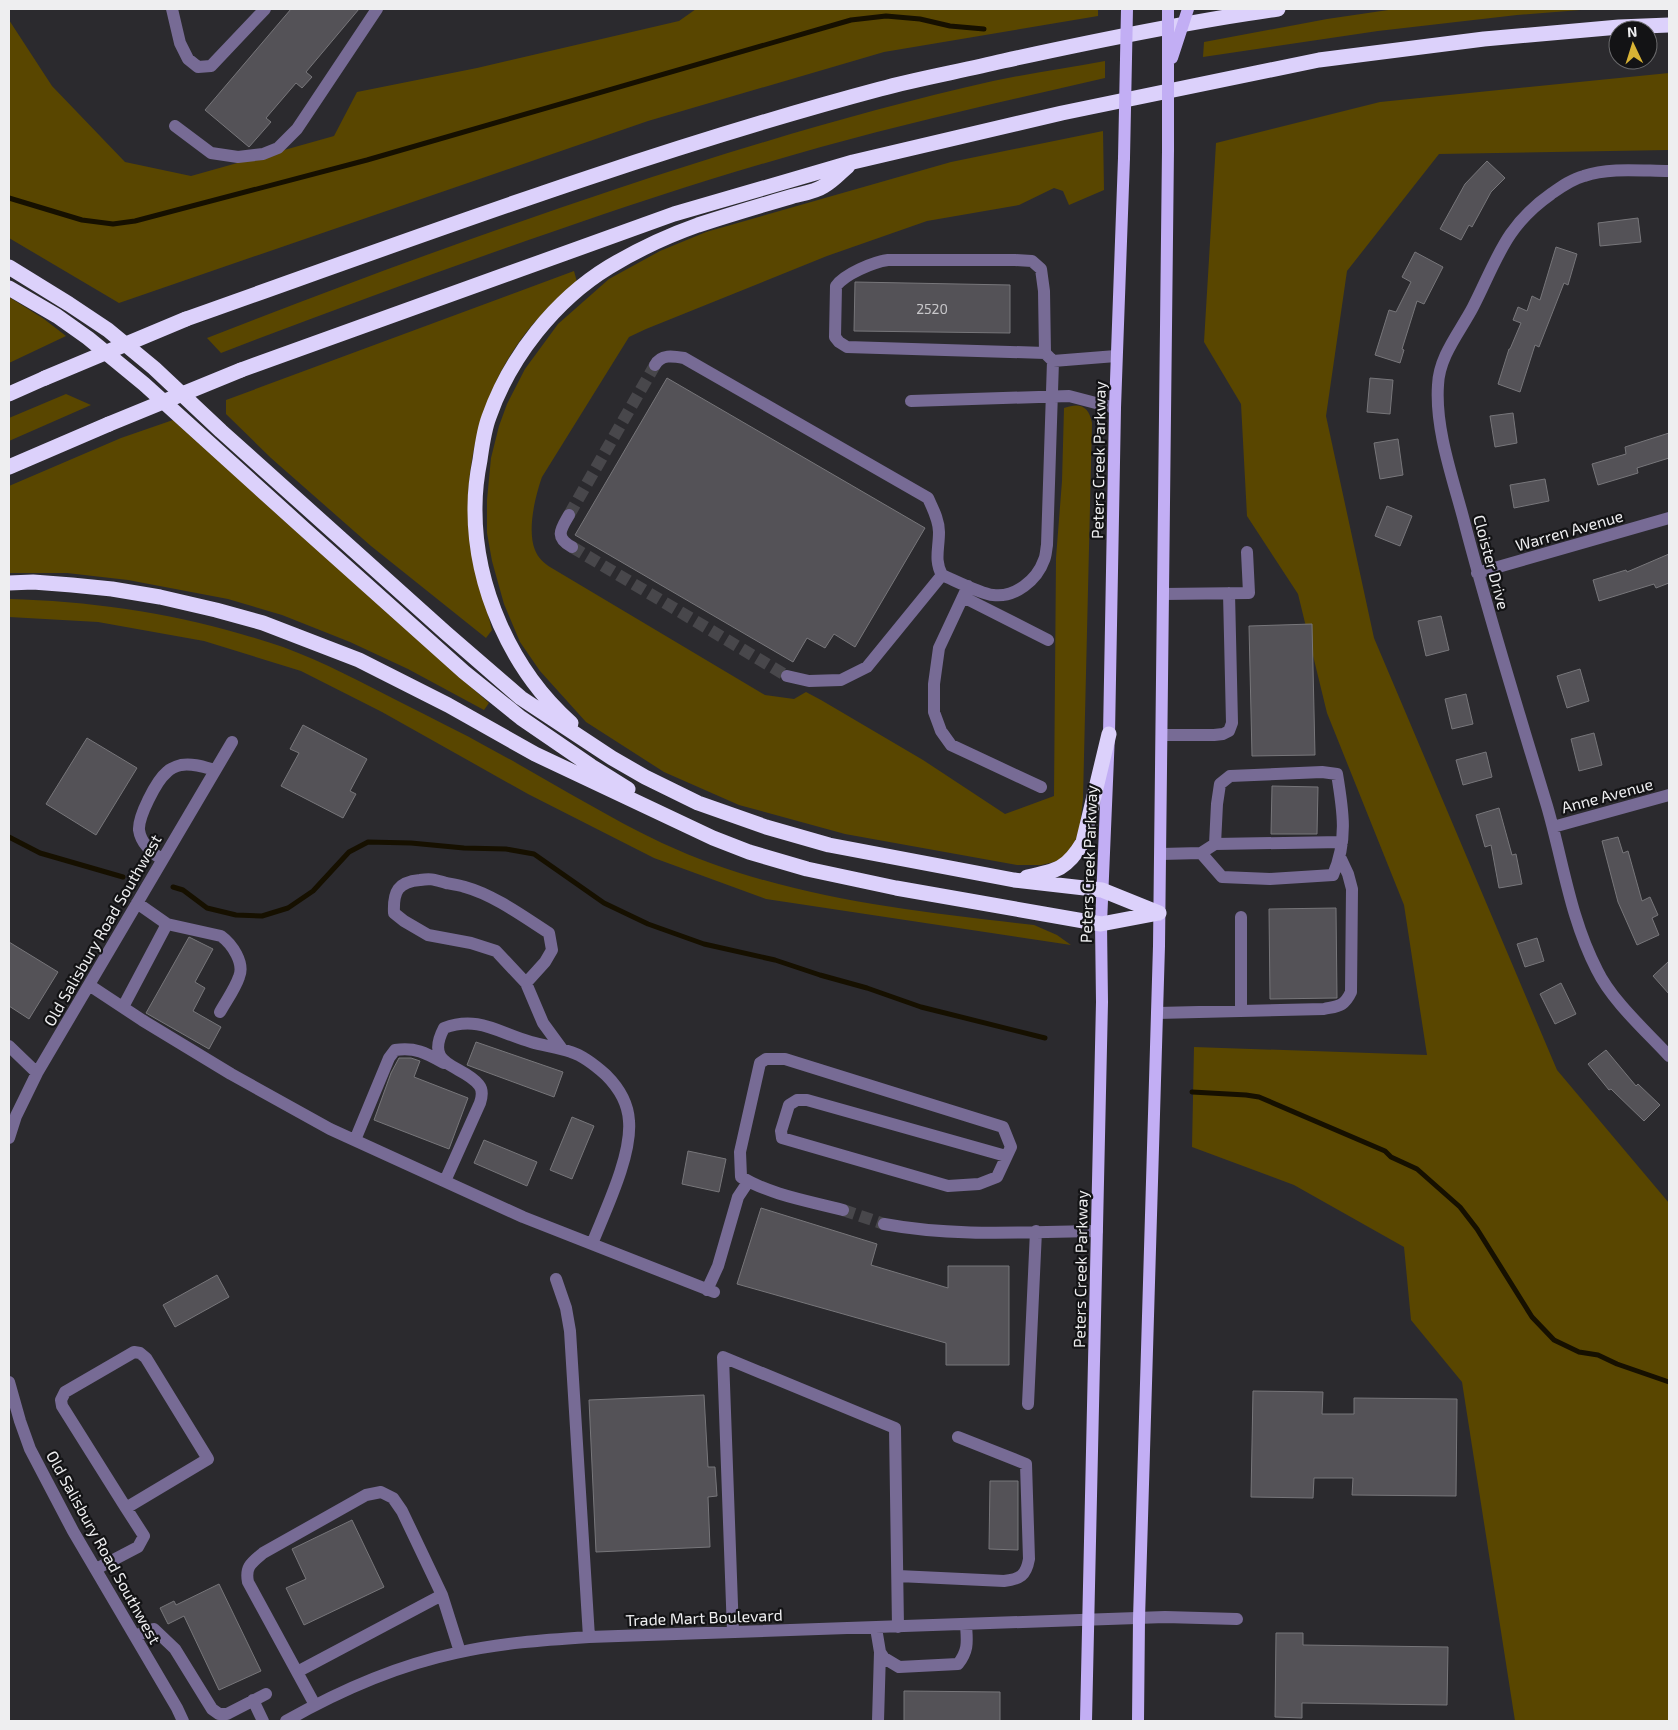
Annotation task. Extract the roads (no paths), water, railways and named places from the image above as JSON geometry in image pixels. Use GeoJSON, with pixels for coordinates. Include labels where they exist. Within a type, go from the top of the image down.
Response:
{"type":"FeatureCollection","features":[{"type":"Feature","properties":{"kind":"highway"},"geometry":{"type":"LineString","coordinates":[[9,394],[186,319],[564,186],[746,127],[882,88],[1065,48],[1228,16],[1278,9]]}},
{"type":"Feature","properties":{"kind":"highway"},"geometry":{"type":"LineString","coordinates":[[9,467],[241,370],[674,214],[853,162],[1062,113],[1319,60],[1484,39],[1619,27],[1669,25]]}},
{"type":"Feature","properties":{"kind":"highway"},"geometry":{"type":"LineString","coordinates":[[612,758],[562,714],[528,675],[514,652],[491,601],[482,568],[477,538],[475,507],[477,478],[489,417],[503,386],[534,334],[586,282],[639,250],[672,235],[823,187],[853,162]]}},
{"type":"Feature","properties":{"kind":"highway"},"geometry":{"type":"LineString","coordinates":[[9,267],[108,330],[191,401],[229,438],[521,698],[644,777],[698,803],[766,827],[829,845],[1014,880],[1102,890],[1160,913]]}},
{"type":"Feature","properties":{"kind":"highway"},"geometry":{"type":"LineString","coordinates":[[9,288],[57,316],[88,338],[144,384],[449,659],[522,718],[591,766],[713,838]]}},
{"type":"Feature","properties":{"kind":"highway"},"geometry":{"type":"LineString","coordinates":[[9,583],[33,582],[112,589],[160,597],[263,623],[359,660],[535,754],[713,838],[749,852],[807,869],[978,904],[1100,924],[1160,913]]}},
{"type":"Feature","properties":{"kind":"highway"},"geometry":{"type":"LineString","coordinates":[[1014,880],[1053,872],[1068,863],[1076,853],[1083,842],[1109,734]]}},
{"type":"Feature","properties":{"kind":"main road","name":"Peters Creek Parkway"},"geometry":{"type":"LineString","coordinates":[[1086,1721],[1102,1002],[1100,924],[1109,734],[1116,356],[1124,158],[1127,9]]}},
{"type":"Feature","properties":{"kind":"main road"},"geometry":{"type":"LineString","coordinates":[[1138,1721],[1139,1619],[1160,913],[1168,9]]}},
{"type":"Feature","properties":{"kind":"main road"},"geometry":{"type":"LineString","coordinates":[[1168,70],[1188,9]]}},
{"type":"Feature","properties":{"kind":"street"},"geometry":{"type":"LineString","coordinates":[[172,9],[180,43],[188,59],[198,67],[211,66],[265,9]]}},
{"type":"Feature","properties":{"kind":"street"},"geometry":{"type":"LineString","coordinates":[[176,126],[211,153],[238,158],[263,154],[278,148],[297,129],[377,9]]}},
{"type":"Feature","properties":{"kind":"street","name":"Cloister Drive"},"geometry":{"type":"LineString","coordinates":[[1669,171],[1606,172],[1583,176],[1542,200],[1525,215],[1511,232],[1473,308],[1445,356],[1438,385],[1439,414],[1446,451],[1478,573],[1553,827],[1570,902],[1588,952],[1598,973],[1611,992],[1669,1056]]}},
{"type":"Feature","properties":{"kind":"street"},"geometry":{"type":"LineString","coordinates":[[966,591],[992,595],[1015,592],[1028,583],[1039,570],[1044,560],[1047,545],[1051,396],[1049,357],[1044,290],[1041,269],[1032,261],[1015,260],[882,261],[856,272],[840,281],[836,286],[835,337],[847,347],[1049,357],[1116,356]]}},
{"type":"Feature","properties":{"kind":"street"},"geometry":{"type":"LineString","coordinates":[[655,365],[658,361],[670,355],[684,358],[928,498],[937,519],[939,571],[867,667],[842,680],[809,681],[787,676]]}},
{"type":"Feature","properties":{"kind":"street"},"geometry":{"type":"LineString","coordinates":[[911,401],[1069,396],[1115,408]]}},
{"type":"Feature","properties":{"kind":"street"},"geometry":{"type":"LineString","coordinates":[[569,515],[560,530],[561,537],[572,548]]}},
{"type":"Feature","properties":{"kind":"street","name":"Warren Avenue"},"geometry":{"type":"LineString","coordinates":[[1478,573],[1669,518]]}},
{"type":"Feature","properties":{"kind":"street"},"geometry":{"type":"LineString","coordinates":[[1162,594],[1249,593],[1247,552]]}},
{"type":"Feature","properties":{"kind":"street"},"geometry":{"type":"LineString","coordinates":[[939,571],[966,591],[1048,640]]}},
{"type":"Feature","properties":{"kind":"street"},"geometry":{"type":"LineString","coordinates":[[966,591],[940,648],[934,684],[934,712],[941,731],[951,745],[1041,786]]}},
{"type":"Feature","properties":{"kind":"street"},"geometry":{"type":"LineString","coordinates":[[1162,735],[1214,735],[1229,731],[1232,723],[1229,593]]}},
{"type":"Feature","properties":{"kind":"street","name":"Old Salisbury Road Southwest"},"geometry":{"type":"LineString","coordinates":[[9,1138],[16,1116],[37,1073],[232,742]]}},
{"type":"Feature","properties":{"kind":"street"},"geometry":{"type":"LineString","coordinates":[[162,860],[151,852],[139,832],[140,819],[158,782],[167,772],[179,766],[192,764],[215,770]]}},
{"type":"Feature","properties":{"kind":"street"},"geometry":{"type":"LineString","coordinates":[[1201,853],[1222,878],[1270,879],[1334,875],[1341,859],[1344,815],[1337,774],[1322,772],[1230,776],[1220,784],[1217,804],[1216,844]]}},
{"type":"Feature","properties":{"kind":"street","name":"Anne Avenue"},"geometry":{"type":"LineString","coordinates":[[1553,827],[1669,795]]}},
{"type":"Feature","properties":{"kind":"street"},"geometry":{"type":"LineString","coordinates":[[1161,854],[1201,853],[1216,844],[1342,842]]}},
{"type":"Feature","properties":{"kind":"street"},"geometry":{"type":"LineString","coordinates":[[1157,1013],[1324,1009],[1338,1006],[1347,1001],[1351,992],[1352,889],[1341,859]]}},
{"type":"Feature","properties":{"kind":"street"},"geometry":{"type":"LineString","coordinates":[[526,983],[545,962],[552,950],[549,933],[522,915],[466,887],[432,878],[408,881],[398,888],[394,899],[394,913],[404,921],[428,935],[471,942],[496,951],[526,983],[542,1023],[562,1049]]}},
{"type":"Feature","properties":{"kind":"street"},"geometry":{"type":"LineString","coordinates":[[137,903],[168,924],[221,936],[237,954],[240,975],[220,1012]]}},
{"type":"Feature","properties":{"kind":"street"},"geometry":{"type":"LineString","coordinates":[[1241,917],[1241,1011]]}},
{"type":"Feature","properties":{"kind":"street"},"geometry":{"type":"LineString","coordinates":[[123,1007],[168,924]]}},
{"type":"Feature","properties":{"kind":"street"},"geometry":{"type":"LineString","coordinates":[[89,984],[231,1074],[328,1128],[523,1217],[710,1291],[738,1197],[748,1182]]}},
{"type":"Feature","properties":{"kind":"street"},"geometry":{"type":"LineString","coordinates":[[444,1062],[439,1050],[438,1038],[444,1028],[456,1023],[475,1023],[496,1028],[530,1042],[573,1052],[597,1066],[612,1081],[624,1101],[629,1122],[627,1147],[619,1175],[592,1244]]}},
{"type":"Feature","properties":{"kind":"street"},"geometry":{"type":"LineString","coordinates":[[9,1046],[37,1073]]}},
{"type":"Feature","properties":{"kind":"street"},"geometry":{"type":"LineString","coordinates":[[355,1140],[389,1058],[395,1050],[408,1048],[424,1051],[471,1078],[480,1086],[482,1094],[480,1103],[445,1181]]}},
{"type":"Feature","properties":{"kind":"street"},"geometry":{"type":"LineString","coordinates":[[843,1210],[782,1194],[748,1182],[741,1177],[740,1152],[760,1063],[766,1059],[785,1059],[1004,1127],[1010,1147],[997,1177],[978,1184],[948,1186],[782,1138],[781,1131],[789,1105],[797,1100],[807,1100],[1006,1156]]}},
{"type":"Feature","properties":{"kind":"street"},"geometry":{"type":"LineString","coordinates":[[884,1224],[914,1230],[986,1232],[1097,1231]]}},
{"type":"Feature","properties":{"kind":"street"},"geometry":{"type":"LineString","coordinates":[[1028,1404],[1036,1232]]}},
{"type":"Feature","properties":{"kind":"street"},"geometry":{"type":"LineString","coordinates":[[556,1279],[566,1308],[570,1331],[589,1637]]}},
{"type":"Feature","properties":{"kind":"street"},"geometry":{"type":"LineString","coordinates":[[96,1569],[138,1547],[142,1543],[144,1536],[126,1508],[62,1406],[61,1400],[65,1392],[134,1352],[140,1353],[146,1358],[208,1459],[126,1508]]}},
{"type":"Feature","properties":{"kind":"street"},"geometry":{"type":"LineString","coordinates":[[733,1632],[723,1357],[895,1428],[898,1627]]}},
{"type":"Feature","properties":{"kind":"street","name":"Old Salisbury Road Southwest"},"geometry":{"type":"LineString","coordinates":[[9,1382],[30,1449],[73,1531],[183,1721]]}},
{"type":"Feature","properties":{"kind":"street"},"geometry":{"type":"LineString","coordinates":[[898,1576],[1004,1581],[1014,1580],[1023,1575],[1027,1570],[1029,1559],[1026,1464],[958,1437]]}},
{"type":"Feature","properties":{"kind":"street"},"geometry":{"type":"LineString","coordinates":[[315,1705],[248,1582],[246,1573],[251,1563],[262,1553],[366,1495],[381,1492],[393,1498],[402,1511],[442,1596],[460,1652]]}},
{"type":"Feature","properties":{"kind":"street"},"geometry":{"type":"LineString","coordinates":[[297,1672],[442,1596]]}},
{"type":"Feature","properties":{"kind":"street","name":"Trade Mart Boulevard"},"geometry":{"type":"LineString","coordinates":[[286,1721],[348,1688],[382,1674],[460,1652],[523,1642],[589,1637],[1165,1617],[1237,1619]]}},
{"type":"Feature","properties":{"kind":"street"},"geometry":{"type":"LineString","coordinates":[[880,1652],[884,1658],[900,1667],[958,1664],[965,1655],[967,1644],[966,1625]]}},
{"type":"Feature","properties":{"kind":"street"},"geometry":{"type":"LineString","coordinates":[[876,1628],[880,1652],[878,1721]]}},
{"type":"Feature","properties":{"kind":"street"},"geometry":{"type":"LineString","coordinates":[[135,1636],[154,1629],[159,1633],[175,1649],[212,1709],[219,1714],[227,1714],[266,1694]]}},
{"type":"Feature","properties":{"kind":"street"},"geometry":{"type":"LineString","coordinates":[[253,1700],[263,1721]]}},
{"type":"Feature","properties":{"kind":"waterway"},"geometry":{"type":"LineString","coordinates":[[9,198],[82,220],[113,224],[135,221],[367,160],[851,20],[886,16],[984,29]]}},
{"type":"Feature","properties":{"kind":"waterway"},"geometry":{"type":"LineString","coordinates":[[9,837],[40,853],[123,877]]}},
{"type":"Feature","properties":{"kind":"waterway"},"geometry":{"type":"LineString","coordinates":[[173,887],[183,890],[207,908],[236,915],[262,916],[288,908],[313,891],[349,852],[368,842],[506,849],[534,854],[604,903],[648,924],[704,944],[775,960],[867,988],[921,1007],[1045,1038]]}},
{"type":"Feature","properties":{"kind":"waterway"},"geometry":{"type":"LineString","coordinates":[[1192,1092],[1259,1097],[1385,1151],[1391,1157],[1417,1169],[1460,1207],[1477,1229],[1532,1317],[1554,1340],[1579,1352],[1598,1355],[1617,1364],[1669,1382]]}},
{"type":"Feature","properties":{"kind":"tunnel"},"geometry":{"type":"LineString","coordinates":[[569,515],[655,365]]}},
{"type":"Feature","properties":{"kind":"tunnel"},"geometry":{"type":"LineString","coordinates":[[572,547],[787,676]]}},
{"type":"Feature","properties":{"kind":"tunnel"},"geometry":{"type":"LineString","coordinates":[[843,1210],[884,1224]]}}]}
